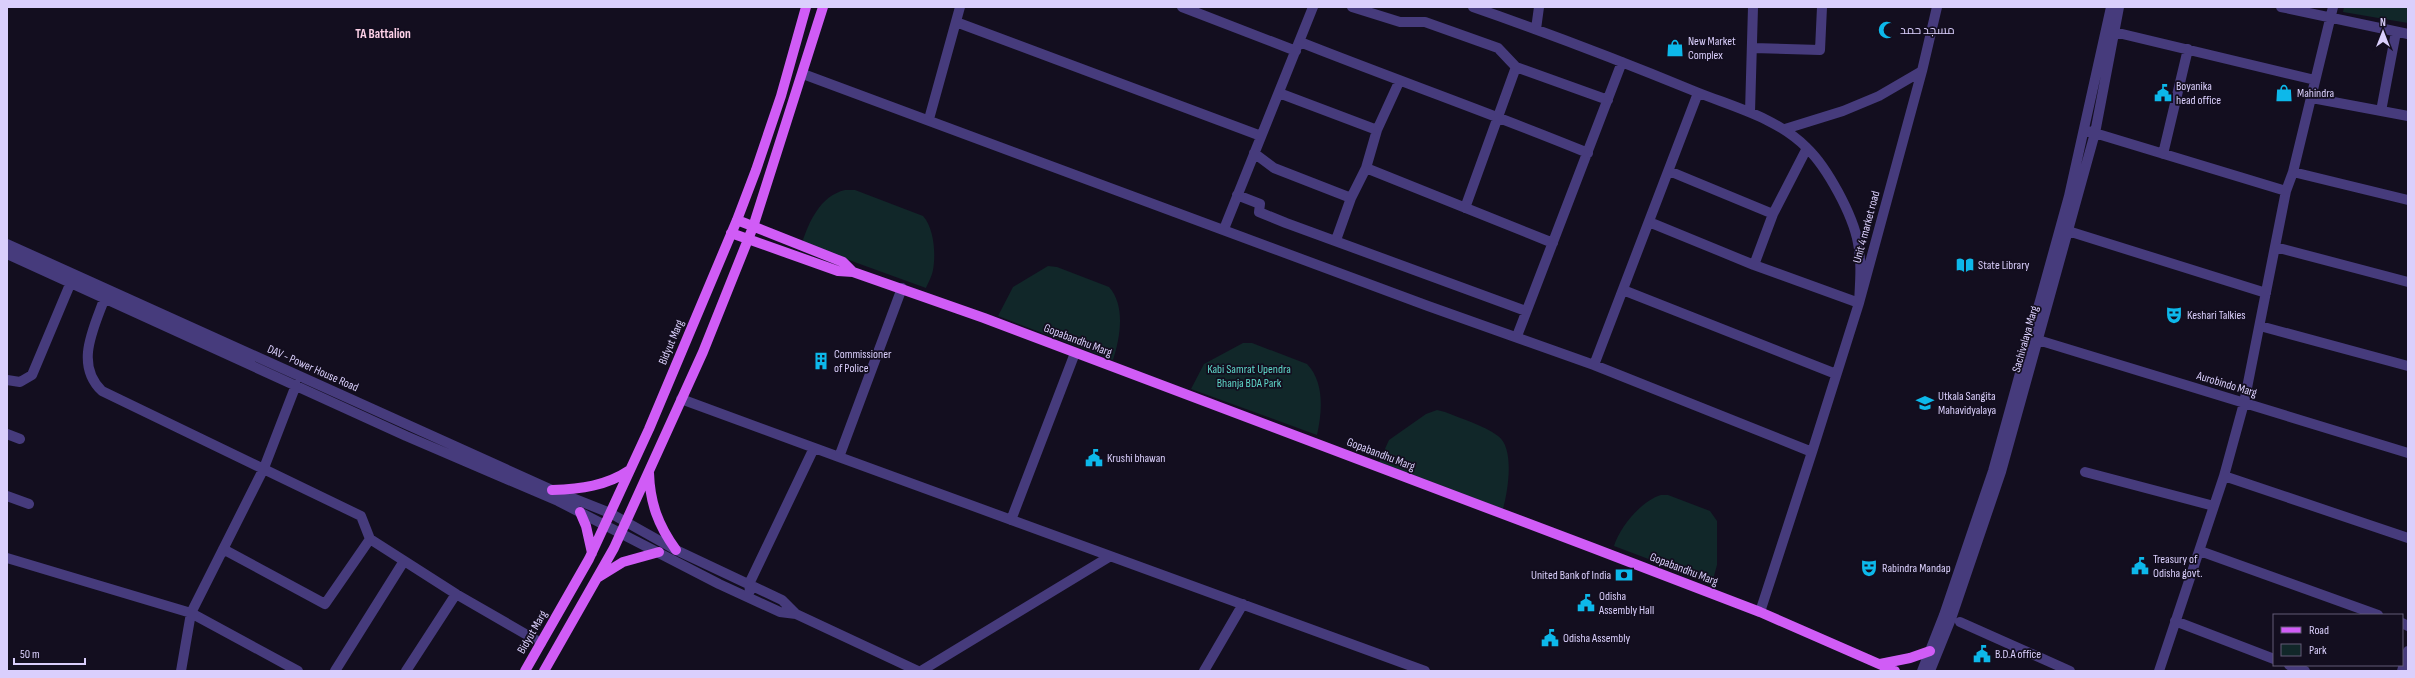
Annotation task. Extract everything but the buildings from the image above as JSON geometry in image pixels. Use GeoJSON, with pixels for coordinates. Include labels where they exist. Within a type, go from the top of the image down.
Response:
{"type":"FeatureCollection","features":[{"type":"Feature","properties":{"kind":"main road","name":"Bidyut Marg"},"geometry":{"type":"LineString","coordinates":[[525,671],[592,553],[630,470],[737,220],[781,96],[806,7]]}},
{"type":"Feature","properties":{"kind":"main road"},"geometry":{"type":"LineString","coordinates":[[544,671],[597,578],[682,399],[753,226],[803,74],[823,7]]}},
{"type":"Feature","properties":{"kind":"main road","name":"Gopabandhu Marg"},"geometry":{"type":"LineString","coordinates":[[737,220],[843,262],[853,272]]}},
{"type":"Feature","properties":{"kind":"main road","name":"Gopabandhu Marg"},"geometry":{"type":"LineString","coordinates":[[731,233],[838,271],[853,272],[902,288],[1075,353],[1760,612],[1884,668],[1896,671]]}},
{"type":"Feature","properties":{"kind":"main road"},"geometry":{"type":"LineString","coordinates":[[552,490],[579,489],[603,484],[630,470]]}},
{"type":"Feature","properties":{"kind":"main road"},"geometry":{"type":"LineString","coordinates":[[649,471],[650,493],[657,519],[676,550]]}},
{"type":"Feature","properties":{"kind":"main road"},"geometry":{"type":"LineString","coordinates":[[580,512],[586,526],[592,553]]}},
{"type":"Feature","properties":{"kind":"main road"},"geometry":{"type":"LineString","coordinates":[[597,578],[623,562],[659,552]]}},
{"type":"Feature","properties":{"kind":"main road"},"geometry":{"type":"LineString","coordinates":[[1884,668],[1930,651]]}},
{"type":"Feature","properties":{"kind":"street"},"geometry":{"type":"LineString","coordinates":[[929,119],[960,7]]}},
{"type":"Feature","properties":{"kind":"street"},"geometry":{"type":"LineString","coordinates":[[1182,7],[1499,117],[1588,153]]}},
{"type":"Feature","properties":{"kind":"street"},"geometry":{"type":"LineString","coordinates":[[1224,229],[1313,7]]}},
{"type":"Feature","properties":{"kind":"street"},"geometry":{"type":"LineString","coordinates":[[1352,7],[1400,22],[1425,22],[1498,48],[1516,67],[1608,100]]}},
{"type":"Feature","properties":{"kind":"street"},"geometry":{"type":"LineString","coordinates":[[1473,7],[1536,29],[1750,112],[1785,129],[1807,148],[1838,192],[1858,241],[1861,268],[1859,303],[1754,265],[1649,222]]}},
{"type":"Feature","properties":{"kind":"street"},"geometry":{"type":"LineString","coordinates":[[1536,29],[1539,7]]}},
{"type":"Feature","properties":{"kind":"street"},"geometry":{"type":"LineString","coordinates":[[1750,112],[1754,7]]}},
{"type":"Feature","properties":{"kind":"street"},"geometry":{"type":"LineString","coordinates":[[1753,48],[1820,50],[1822,7]]}},
{"type":"Feature","properties":{"kind":"street","name":"Unit 4 market road"},"geometry":{"type":"LineString","coordinates":[[1760,612],[1859,303],[1922,71],[1937,7]]}},
{"type":"Feature","properties":{"kind":"street","name":"Sachivalaya Marg"},"geometry":{"type":"LineString","coordinates":[[1922,671],[1993,471],[2069,196],[2111,7]]}},
{"type":"Feature","properties":{"kind":"street","name":"Sachivalaya Marg"},"geometry":{"type":"LineString","coordinates":[[1930,671],[1951,619],[2001,472],[2095,133],[2119,7]]}},
{"type":"Feature","properties":{"kind":"street"},"geometry":{"type":"LineString","coordinates":[[2281,7],[2331,19],[2408,34]]}},
{"type":"Feature","properties":{"kind":"street"},"geometry":{"type":"LineString","coordinates":[[2159,671],[2224,476],[2244,403],[2286,191],[2293,172],[2312,98],[2333,7]]}},
{"type":"Feature","properties":{"kind":"street"},"geometry":{"type":"LineString","coordinates":[[956,22],[1261,136]]}},
{"type":"Feature","properties":{"kind":"street"},"geometry":{"type":"LineString","coordinates":[[2114,32],[2315,80]]}},
{"type":"Feature","properties":{"kind":"street"},"geometry":{"type":"LineString","coordinates":[[2381,110],[2396,32]]}},
{"type":"Feature","properties":{"kind":"street"},"geometry":{"type":"LineString","coordinates":[[2163,154],[2188,49]]}},
{"type":"Feature","properties":{"kind":"street"},"geometry":{"type":"LineString","coordinates":[[1517,336],[1622,62]]}},
{"type":"Feature","properties":{"kind":"street"},"geometry":{"type":"LineString","coordinates":[[1465,208],[1516,67]]}},
{"type":"Feature","properties":{"kind":"street"},"geometry":{"type":"LineString","coordinates":[[1785,129],[1850,108],[1879,96],[1922,71]]}},
{"type":"Feature","properties":{"kind":"street"},"geometry":{"type":"LineString","coordinates":[[803,74],[929,119],[1428,306],[1517,336],[1812,452]]}},
{"type":"Feature","properties":{"kind":"street"},"geometry":{"type":"LineString","coordinates":[[1336,240],[1351,198],[1366,168],[1377,130],[1399,82]]}},
{"type":"Feature","properties":{"kind":"street"},"geometry":{"type":"LineString","coordinates":[[1594,365],[1698,93]]}},
{"type":"Feature","properties":{"kind":"street"},"geometry":{"type":"LineString","coordinates":[[1279,94],[1377,130]]}},
{"type":"Feature","properties":{"kind":"street"},"geometry":{"type":"LineString","coordinates":[[2312,98],[2408,116]]}},
{"type":"Feature","properties":{"kind":"street"},"geometry":{"type":"LineString","coordinates":[[2084,130],[2286,191]]}},
{"type":"Feature","properties":{"kind":"street"},"geometry":{"type":"LineString","coordinates":[[1754,265],[1772,214],[1807,148]]}},
{"type":"Feature","properties":{"kind":"street"},"geometry":{"type":"LineString","coordinates":[[1254,153],[1274,168],[1351,198]]}},
{"type":"Feature","properties":{"kind":"street"},"geometry":{"type":"LineString","coordinates":[[1366,168],[1553,243]]}},
{"type":"Feature","properties":{"kind":"street"},"geometry":{"type":"LineString","coordinates":[[1669,171],[1772,214]]}},
{"type":"Feature","properties":{"kind":"street"},"geometry":{"type":"LineString","coordinates":[[2293,172],[2408,200]]}},
{"type":"Feature","properties":{"kind":"street"},"geometry":{"type":"LineString","coordinates":[[1237,195],[1260,204],[1259,212],[1526,310]]}},
{"type":"Feature","properties":{"kind":"street"},"geometry":{"type":"LineString","coordinates":[[2068,231],[2266,293]]}},
{"type":"Feature","properties":{"kind":"street","name":"DAV - Power House Road"},"geometry":{"type":"LineString","coordinates":[[7,244],[552,490],[610,513],[676,550],[782,600],[796,614]]}},
{"type":"Feature","properties":{"kind":"street"},"geometry":{"type":"LineString","coordinates":[[2275,247],[2408,282]]}},
{"type":"Feature","properties":{"kind":"street","name":"DAV - Power House Road"},"geometry":{"type":"LineString","coordinates":[[7,254],[580,512],[743,595],[780,612],[796,614]]}},
{"type":"Feature","properties":{"kind":"street"},"geometry":{"type":"LineString","coordinates":[[7,380],[20,382],[32,375],[71,282]]}},
{"type":"Feature","properties":{"kind":"street"},"geometry":{"type":"LineString","coordinates":[[839,457],[902,288]]}},
{"type":"Feature","properties":{"kind":"street"},"geometry":{"type":"LineString","coordinates":[[1623,290],[1836,374]]}},
{"type":"Feature","properties":{"kind":"street"},"geometry":{"type":"LineString","coordinates":[[105,297],[89,343],[88,372],[92,381],[102,391],[361,516],[370,539],[456,594],[541,643]]}},
{"type":"Feature","properties":{"kind":"street"},"geometry":{"type":"LineString","coordinates":[[2260,326],[2408,366]]}},
{"type":"Feature","properties":{"kind":"street","name":"Aurobindo Marg"},"geometry":{"type":"LineString","coordinates":[[2038,340],[2408,453]]}},
{"type":"Feature","properties":{"kind":"street"},"geometry":{"type":"LineString","coordinates":[[1011,520],[1075,353]]}},
{"type":"Feature","properties":{"kind":"street"},"geometry":{"type":"LineString","coordinates":[[181,671],[191,613],[264,468],[296,385]]}},
{"type":"Feature","properties":{"kind":"street"},"geometry":{"type":"LineString","coordinates":[[682,399],[1109,557],[1243,604],[1425,671]]}},
{"type":"Feature","properties":{"kind":"street"},"geometry":{"type":"LineString","coordinates":[[7,434],[20,440]]}},
{"type":"Feature","properties":{"kind":"street"},"geometry":{"type":"LineString","coordinates":[[743,595],[750,591],[748,584],[814,448]]}},
{"type":"Feature","properties":{"kind":"street"},"geometry":{"type":"LineString","coordinates":[[2085,472],[2214,506]]}},
{"type":"Feature","properties":{"kind":"street"},"geometry":{"type":"LineString","coordinates":[[2224,476],[2408,538]]}},
{"type":"Feature","properties":{"kind":"street"},"geometry":{"type":"LineString","coordinates":[[7,496],[29,504]]}},
{"type":"Feature","properties":{"kind":"street"},"geometry":{"type":"LineString","coordinates":[[223,549],[325,604],[370,539]]}},
{"type":"Feature","properties":{"kind":"street"},"geometry":{"type":"LineString","coordinates":[[2200,551],[2375,614]]}},
{"type":"Feature","properties":{"kind":"street"},"geometry":{"type":"LineString","coordinates":[[921,671],[1109,557]]}},
{"type":"Feature","properties":{"kind":"street"},"geometry":{"type":"LineString","coordinates":[[7,558],[191,613],[298,671]]}},
{"type":"Feature","properties":{"kind":"street"},"geometry":{"type":"LineString","coordinates":[[335,671],[404,562]]}},
{"type":"Feature","properties":{"kind":"street"},"geometry":{"type":"LineString","coordinates":[[406,671],[456,594]]}},
{"type":"Feature","properties":{"kind":"street"},"geometry":{"type":"LineString","coordinates":[[1204,671],[1243,604]]}},
{"type":"Feature","properties":{"kind":"street"},"geometry":{"type":"LineString","coordinates":[[796,614],[901,668],[918,671]]}},
{"type":"Feature","properties":{"kind":"street"},"geometry":{"type":"LineString","coordinates":[[2175,621],[2273,659]]}},
{"type":"Feature","properties":{"kind":"street"},"geometry":{"type":"LineString","coordinates":[[1960,622],[2070,671]]}},
{"type":"Feature","properties":{"kind":"street"},"geometry":{"type":"LineString","coordinates":[[2404,669],[2408,651]]}},
{"type":"Feature","properties":{"kind":"street"},"geometry":{"type":"LineString","coordinates":[[2292,666],[2305,671]]}},
{"type":"Feature","properties":{"kind":"green space"},"geometry":{"type":"Polygon","coordinates":[[[2344,7],[2408,7],[2408,23],[2343,12],[2344,7]]]}},
{"type":"Feature","properties":{"kind":"green space"},"geometry":{"type":"Polygon","coordinates":[[[845,190],[855,190],[923,216],[930,227],[934,249],[933,270],[926,288],[802,243],[812,219],[822,204],[836,193],[845,190]]]}},
{"type":"Feature","properties":{"kind":"green space"},"geometry":{"type":"Polygon","coordinates":[[[1048,266],[1057,267],[1109,287],[1118,303],[1120,313],[1118,342],[1113,360],[998,316],[1013,287],[1048,266]]]}},
{"type":"Feature","properties":{"kind":"green space","name":"Kabi Samrat Upendra Bhanja BDA Park"},"geometry":{"type":"Polygon","coordinates":[[[1243,343],[1252,343],[1307,364],[1317,380],[1321,398],[1317,435],[1191,389],[1204,364],[1243,343]]]}},
{"type":"Feature","properties":{"kind":"green space"},"geometry":{"type":"Polygon","coordinates":[[[1437,410],[1472,422],[1498,436],[1503,442],[1507,450],[1509,470],[1507,492],[1503,509],[1379,462],[1389,440],[1426,414],[1437,410]]]}},
{"type":"Feature","properties":{"kind":"green space"},"geometry":{"type":"Polygon","coordinates":[[[1661,495],[1668,495],[1710,511],[1717,521],[1717,565],[1712,583],[1614,546],[1621,531],[1632,516],[1646,503],[1661,495]]]}},
{"type":"Feature","properties":{"kind":"place","name":"مسجد حمد"},"geometry":{"type":"Point","coordinates":[1887,30]}},
{"type":"Feature","properties":{"kind":"place","name":"New Market Complex"},"geometry":{"type":"Point","coordinates":[1675,48]}},
{"type":"Feature","properties":{"kind":"place","name":"Boyanika head office"},"geometry":{"type":"Point","coordinates":[2163,93]}},
{"type":"Feature","properties":{"kind":"place","name":"Mahindra"},"geometry":{"type":"Point","coordinates":[2284,93]}},
{"type":"Feature","properties":{"kind":"place","name":"State Library"},"geometry":{"type":"Point","coordinates":[1965,265]}},
{"type":"Feature","properties":{"kind":"place","name":"Keshari Talkies"},"geometry":{"type":"Point","coordinates":[2174,315]}},
{"type":"Feature","properties":{"kind":"place","name":"Commissioner of Police"},"geometry":{"type":"Point","coordinates":[821,361]}},
{"type":"Feature","properties":{"kind":"place","name":"Utkala Sangita Mahavidyalaya"},"geometry":{"type":"Point","coordinates":[1925,403]}},
{"type":"Feature","properties":{"kind":"place","name":"Krushi bhawan"},"geometry":{"type":"Point","coordinates":[1094,458]}},
{"type":"Feature","properties":{"kind":"place","name":"Treasury of Odisha govt."},"geometry":{"type":"Point","coordinates":[2140,566]}},
{"type":"Feature","properties":{"kind":"place","name":"Rabindra Mandap"},"geometry":{"type":"Point","coordinates":[1869,568]}},
{"type":"Feature","properties":{"kind":"place","name":"United Bank of India"},"geometry":{"type":"Point","coordinates":[1624,575]}},
{"type":"Feature","properties":{"kind":"place","name":"Odisha Assembly Hall"},"geometry":{"type":"Point","coordinates":[1586,603]}},
{"type":"Feature","properties":{"kind":"place","name":"Odisha Assembly"},"geometry":{"type":"Point","coordinates":[1550,638]}},
{"type":"Feature","properties":{"kind":"place","name":"B.D.A office"},"geometry":{"type":"Point","coordinates":[1982,654]}},
{"type":"Feature","properties":{"kind":"district","name":"TA Battalion"},"geometry":{"type":"Point","coordinates":[383,33]}}]}
